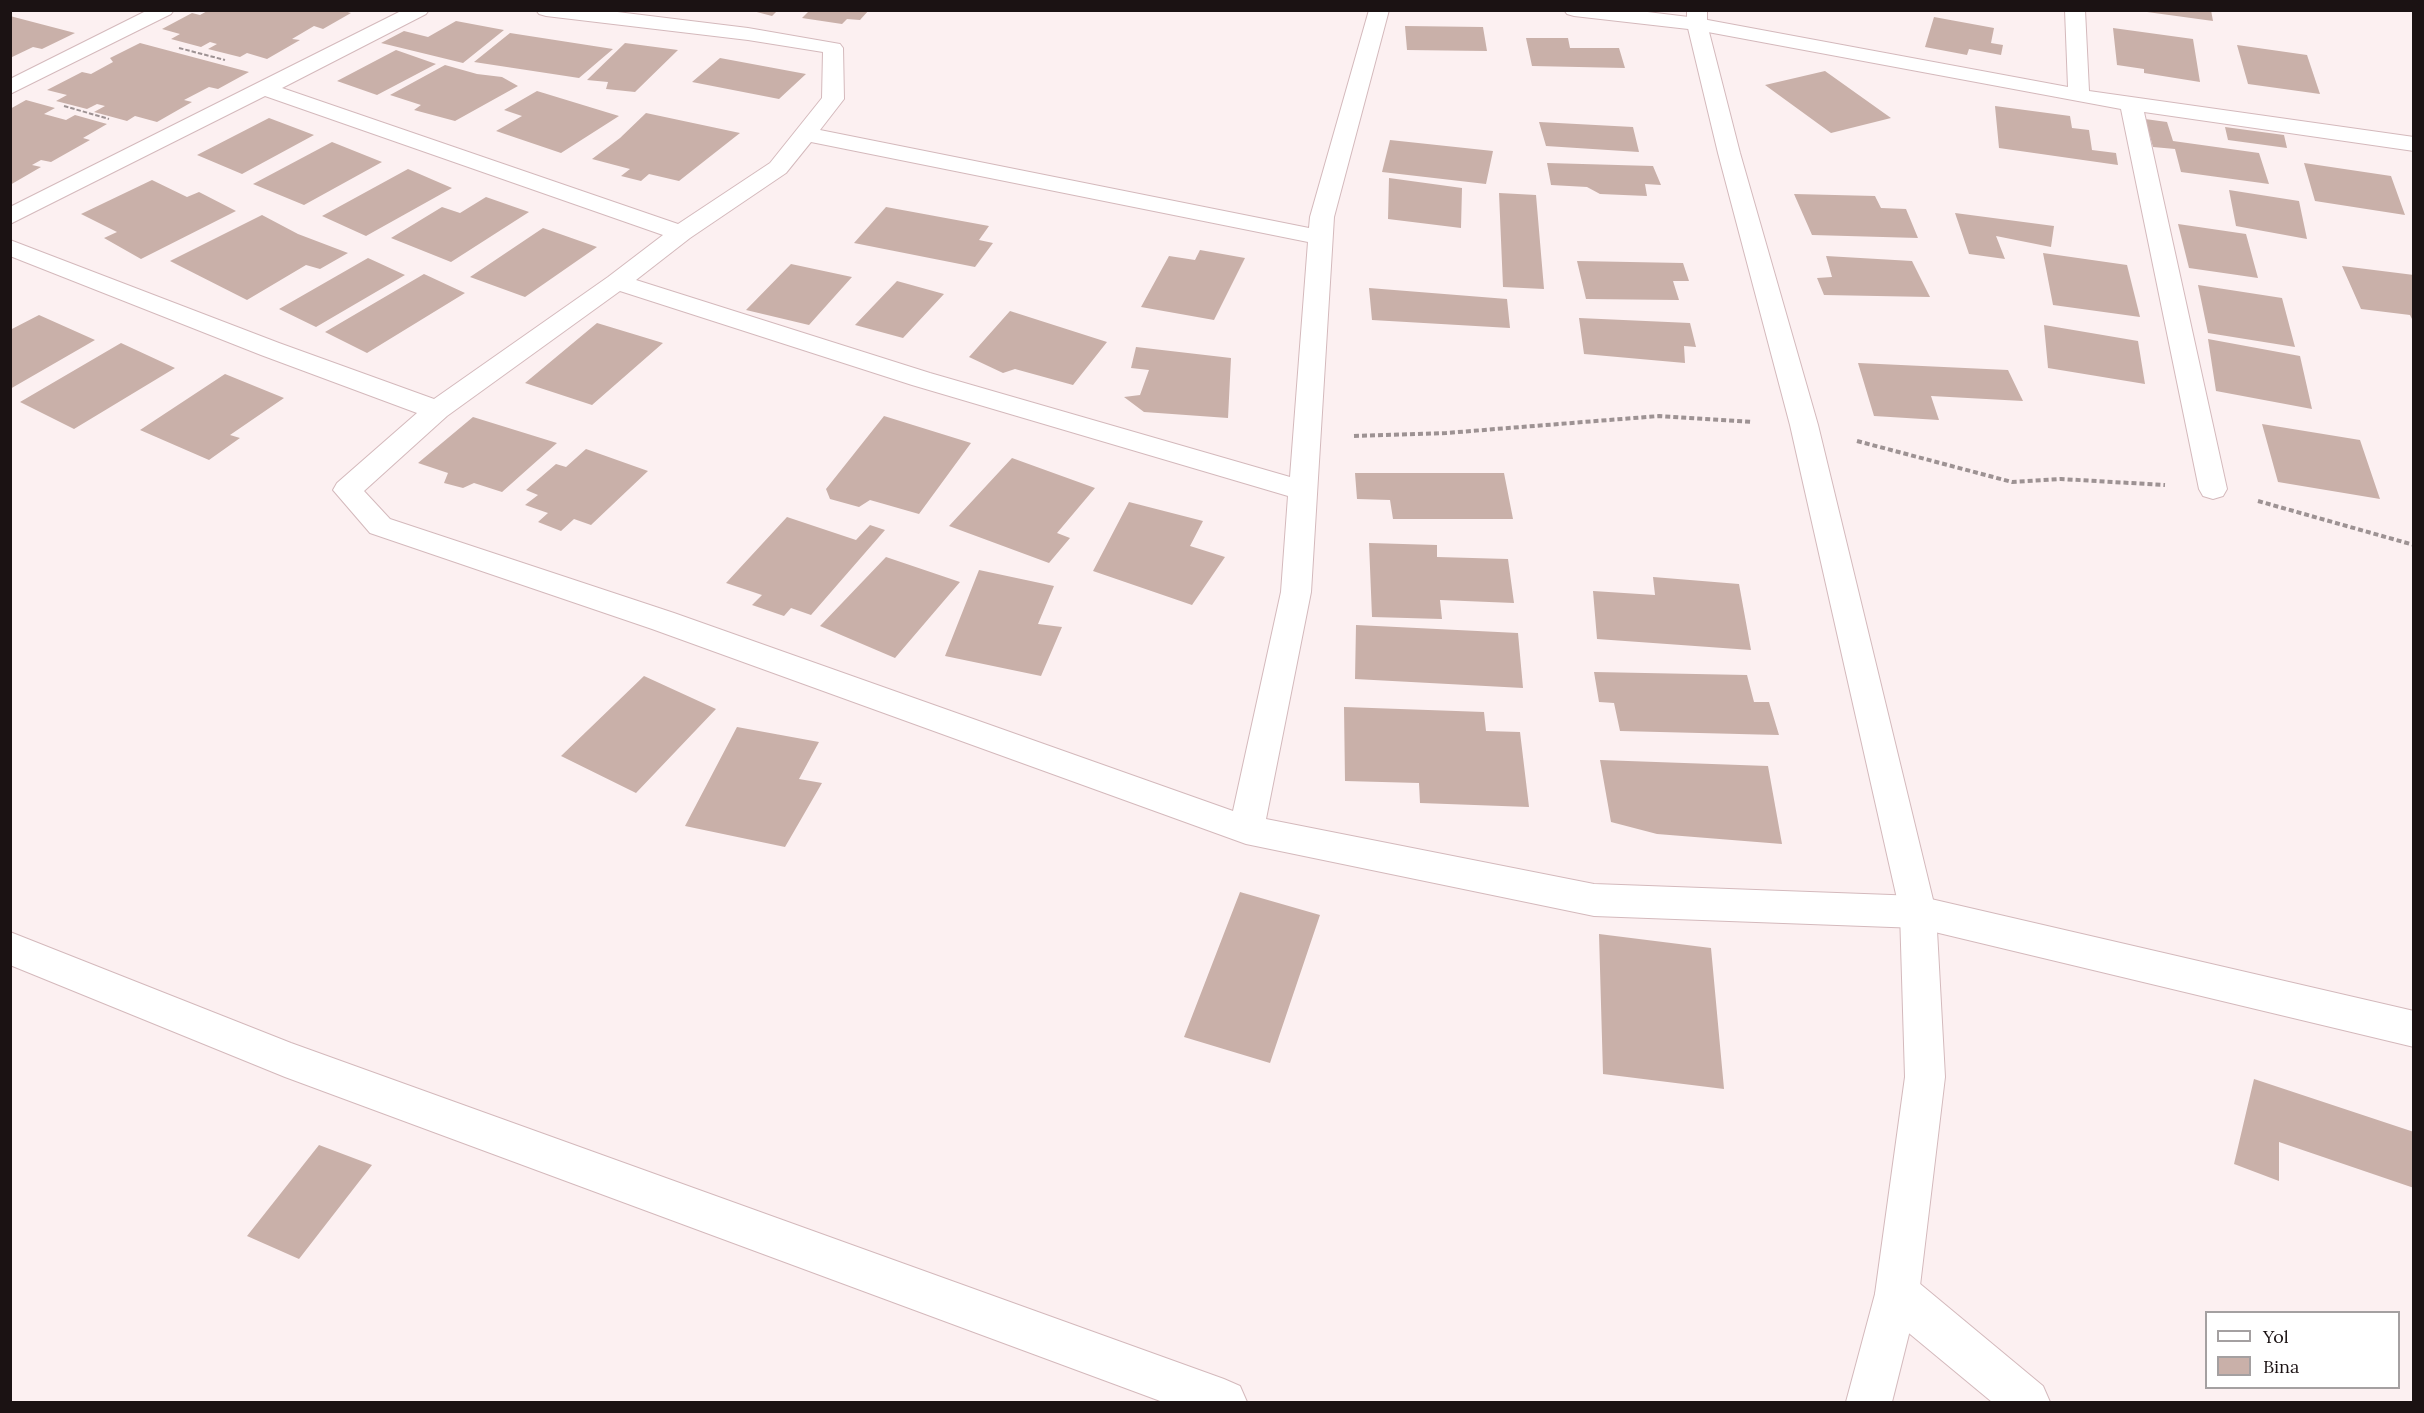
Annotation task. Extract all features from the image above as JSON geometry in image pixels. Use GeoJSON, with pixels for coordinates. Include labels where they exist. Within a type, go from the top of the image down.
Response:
{"type":"FeatureCollection","features":[{"type":"Feature","properties":{"kind":"street"},"geometry":{"type":"LineString","coordinates":[[10,88],[164,10]]}},
{"type":"Feature","properties":{"kind":"street"},"geometry":{"type":"LineString","coordinates":[[10,217],[419,10]]}},
{"type":"Feature","properties":{"kind":"street"},"geometry":{"type":"LineString","coordinates":[[546,10],[748,34],[833,48],[833,99],[778,168],[681,233],[617,282],[437,410],[347,490],[380,526],[663,621],[1246,830],[1594,900],[1918,912],[2414,1029]]}},
{"type":"Feature","properties":{"kind":"street"},"geometry":{"type":"LineString","coordinates":[[1246,830],[1296,592],[1322,217],[1379,10]]}},
{"type":"Feature","properties":{"kind":"street"},"geometry":{"type":"LineString","coordinates":[[1574,10],[1697,17],[2079,96],[2414,144]]}},
{"type":"Feature","properties":{"kind":"street"},"geometry":{"type":"LineString","coordinates":[[2075,10],[2079,96]]}},
{"type":"Feature","properties":{"kind":"street"},"geometry":{"type":"LineString","coordinates":[[1697,17],[1729,153],[1804,425],[1918,912],[1926,1077],[1897,1294],[1869,1402]]}},
{"type":"Feature","properties":{"kind":"street"},"geometry":{"type":"LineString","coordinates":[[265,89],[681,233]]}},
{"type":"Feature","properties":{"kind":"street"},"geometry":{"type":"LineString","coordinates":[[2131,103],[2213,489]]}},
{"type":"Feature","properties":{"kind":"street"},"geometry":{"type":"LineString","coordinates":[[806,134],[1322,238]]}},
{"type":"Feature","properties":{"kind":"street"},"geometry":{"type":"LineString","coordinates":[[10,247],[270,349],[437,410]]}},
{"type":"Feature","properties":{"kind":"street"},"geometry":{"type":"LineString","coordinates":[[617,282],[921,379],[1302,491]]}},
{"type":"Feature","properties":{"kind":"street"},"geometry":{"type":"LineString","coordinates":[[10,948],[285,1059],[1224,1402]]}},
{"type":"Feature","properties":{"kind":"street"},"geometry":{"type":"LineString","coordinates":[[1897,1294],[2027,1402]]}},
{"type":"Feature","properties":{"kind":"path"},"geometry":{"type":"LineString","coordinates":[[120,33],[289,76]]}},
{"type":"Feature","properties":{"kind":"path"},"geometry":{"type":"LineString","coordinates":[[56,104],[170,137]]}},
{"type":"Feature","properties":{"kind":"path"},"geometry":{"type":"LineString","coordinates":[[1308,438],[1446,433],[1659,416],[1804,425],[2012,482],[2061,479],[2213,489],[2414,545]]}},
{"type":"Feature","properties":{"kind":"building"},"geometry":{"type":"Polygon","coordinates":[[[209,10],[341,10],[351,13],[323,29],[314,26],[292,39],[300,40],[267,59],[247,53],[240,57],[208,49],[217,44],[210,42],[201,47],[171,39],[180,34],[162,29],[192,13],[200,15],[209,10]]]}},
{"type":"Feature","properties":{"kind":"building"},"geometry":{"type":"Polygon","coordinates":[[[749,10],[778,10],[772,16],[749,10]]]}},
{"type":"Feature","properties":{"kind":"building"},"geometry":{"type":"Polygon","coordinates":[[[810,10],[869,10],[860,20],[847,19],[842,24],[802,18],[810,10]]]}},
{"type":"Feature","properties":{"kind":"building"},"geometry":{"type":"Polygon","coordinates":[[[2147,10],[2211,10],[2213,21],[2147,12],[2147,10]]]}},
{"type":"Feature","properties":{"kind":"building"},"geometry":{"type":"Polygon","coordinates":[[[10,16],[75,33],[42,49],[33,47],[10,58],[10,16]]]}},
{"type":"Feature","properties":{"kind":"building"},"geometry":{"type":"Polygon","coordinates":[[[1934,17],[1994,28],[1991,43],[2003,45],[2001,55],[1969,49],[1967,55],[1925,47],[1934,17]]]}},
{"type":"Feature","properties":{"kind":"building"},"geometry":{"type":"Polygon","coordinates":[[[456,21],[504,30],[463,63],[381,43],[404,31],[428,37],[456,21]]]}},
{"type":"Feature","properties":{"kind":"building"},"geometry":{"type":"Polygon","coordinates":[[[1405,26],[1483,27],[1487,51],[1407,50],[1405,26]]]}},
{"type":"Feature","properties":{"kind":"building"},"geometry":{"type":"Polygon","coordinates":[[[2113,28],[2193,39],[2200,82],[2144,73],[2144,69],[2117,65],[2113,28]]]}},
{"type":"Feature","properties":{"kind":"building"},"geometry":{"type":"Polygon","coordinates":[[[510,33],[613,49],[579,78],[474,62],[510,33]]]}},
{"type":"Feature","properties":{"kind":"building"},"geometry":{"type":"Polygon","coordinates":[[[1526,38],[1568,38],[1570,48],[1619,48],[1625,68],[1532,66],[1526,38]]]}},
{"type":"Feature","properties":{"kind":"building"},"geometry":{"type":"Polygon","coordinates":[[[140,43],[249,72],[218,89],[209,87],[184,100],[192,102],[157,122],[135,116],[127,121],[94,112],[105,106],[97,104],[87,109],[56,101],[67,95],[47,90],[82,72],[91,74],[113,62],[110,58],[140,43]]]}},
{"type":"Feature","properties":{"kind":"building"},"geometry":{"type":"Polygon","coordinates":[[[625,43],[678,50],[635,92],[606,89],[608,82],[587,80],[625,43]]]}},
{"type":"Feature","properties":{"kind":"building"},"geometry":{"type":"Polygon","coordinates":[[[2237,45],[2307,55],[2320,94],[2248,84],[2237,45]]]}},
{"type":"Feature","properties":{"kind":"building"},"geometry":{"type":"Polygon","coordinates":[[[396,50],[436,64],[377,95],[337,81],[396,50]]]}},
{"type":"Feature","properties":{"kind":"building"},"geometry":{"type":"Polygon","coordinates":[[[720,58],[806,74],[779,99],[692,82],[720,58]]]}},
{"type":"Feature","properties":{"kind":"building"},"geometry":{"type":"Polygon","coordinates":[[[445,65],[477,74],[502,77],[518,86],[455,121],[414,110],[421,105],[390,95],[445,65]]]}},
{"type":"Feature","properties":{"kind":"building"},"geometry":{"type":"Polygon","coordinates":[[[1825,71],[1891,118],[1831,133],[1765,85],[1825,71]]]}},
{"type":"Feature","properties":{"kind":"building"},"geometry":{"type":"Polygon","coordinates":[[[537,91],[619,116],[561,153],[496,131],[522,116],[504,110],[537,91]]]}},
{"type":"Feature","properties":{"kind":"building"},"geometry":{"type":"Polygon","coordinates":[[[26,100],[55,108],[44,114],[66,120],[75,115],[107,124],[83,138],[90,140],[51,162],[41,160],[32,165],[41,167],[10,185],[10,109],[26,100]]]}},
{"type":"Feature","properties":{"kind":"building"},"geometry":{"type":"Polygon","coordinates":[[[1995,106],[2070,116],[2072,128],[2089,130],[2092,150],[2116,153],[2118,165],[1999,148],[1995,106]]]}},
{"type":"Feature","properties":{"kind":"building"},"geometry":{"type":"Polygon","coordinates":[[[646,113],[740,133],[679,181],[649,174],[641,181],[621,176],[630,169],[592,159],[620,138],[646,113]]]}},
{"type":"Feature","properties":{"kind":"building"},"geometry":{"type":"Polygon","coordinates":[[[269,118],[314,135],[242,174],[197,155],[269,118]]]}},
{"type":"Feature","properties":{"kind":"building"},"geometry":{"type":"Polygon","coordinates":[[[2145,119],[2167,122],[2173,141],[2259,153],[2269,184],[2181,172],[2175,149],[2153,147],[2145,119]]]}},
{"type":"Feature","properties":{"kind":"building"},"geometry":{"type":"Polygon","coordinates":[[[1539,122],[1633,127],[1639,152],[1546,146],[1539,122]]]}},
{"type":"Feature","properties":{"kind":"building"},"geometry":{"type":"Polygon","coordinates":[[[2225,127],[2284,135],[2287,148],[2228,140],[2225,127]]]}},
{"type":"Feature","properties":{"kind":"building"},"geometry":{"type":"Polygon","coordinates":[[[1390,140],[1493,151],[1486,184],[1382,172],[1390,140]]]}},
{"type":"Feature","properties":{"kind":"building"},"geometry":{"type":"Polygon","coordinates":[[[332,142],[382,162],[304,205],[253,184],[332,142]]]}},
{"type":"Feature","properties":{"kind":"building"},"geometry":{"type":"Polygon","coordinates":[[[1547,163],[1653,166],[1661,185],[1645,184],[1647,196],[1600,194],[1587,187],[1551,185],[1547,163]]]}},
{"type":"Feature","properties":{"kind":"building"},"geometry":{"type":"Polygon","coordinates":[[[2304,163],[2391,176],[2405,215],[2315,201],[2304,163]]]}},
{"type":"Feature","properties":{"kind":"building"},"geometry":{"type":"Polygon","coordinates":[[[408,169],[452,188],[366,236],[322,216],[408,169]]]}},
{"type":"Feature","properties":{"kind":"building"},"geometry":{"type":"Polygon","coordinates":[[[1389,178],[1462,188],[1461,228],[1388,219],[1389,178]]]}},
{"type":"Feature","properties":{"kind":"building"},"geometry":{"type":"Polygon","coordinates":[[[152,180],[187,197],[199,192],[236,211],[141,259],[104,238],[117,232],[81,214],[152,180]]]}},
{"type":"Feature","properties":{"kind":"building"},"geometry":{"type":"Polygon","coordinates":[[[2229,190],[2299,201],[2307,239],[2236,226],[2229,190]]]}},
{"type":"Feature","properties":{"kind":"building"},"geometry":{"type":"Polygon","coordinates":[[[1499,193],[1536,195],[1544,289],[1503,287],[1499,193]]]}},
{"type":"Feature","properties":{"kind":"building"},"geometry":{"type":"Polygon","coordinates":[[[1794,194],[1875,196],[1881,208],[1906,209],[1918,238],[1812,235],[1794,194]]]}},
{"type":"Feature","properties":{"kind":"building"},"geometry":{"type":"Polygon","coordinates":[[[486,197],[529,212],[451,262],[391,238],[442,207],[460,213],[486,197]]]}},
{"type":"Feature","properties":{"kind":"building"},"geometry":{"type":"Polygon","coordinates":[[[886,207],[989,226],[979,240],[993,243],[975,267],[854,243],[886,207]]]}},
{"type":"Feature","properties":{"kind":"building"},"geometry":{"type":"Polygon","coordinates":[[[1955,213],[2054,226],[2051,247],[1996,236],[2005,259],[1969,254],[1955,213]]]}},
{"type":"Feature","properties":{"kind":"building"},"geometry":{"type":"Polygon","coordinates":[[[262,215],[298,234],[348,253],[320,269],[306,265],[247,300],[170,261],[262,215]]]}},
{"type":"Feature","properties":{"kind":"building"},"geometry":{"type":"Polygon","coordinates":[[[2178,224],[2246,234],[2258,278],[2189,268],[2178,224]]]}},
{"type":"Feature","properties":{"kind":"building"},"geometry":{"type":"Polygon","coordinates":[[[543,228],[597,247],[525,297],[470,277],[543,228]]]}},
{"type":"Feature","properties":{"kind":"building"},"geometry":{"type":"Polygon","coordinates":[[[1200,250],[1245,258],[1214,320],[1141,307],[1169,256],[1195,260],[1200,250]]]}},
{"type":"Feature","properties":{"kind":"building"},"geometry":{"type":"Polygon","coordinates":[[[2043,253],[2127,265],[2140,317],[2053,305],[2043,253]]]}},
{"type":"Feature","properties":{"kind":"building"},"geometry":{"type":"Polygon","coordinates":[[[1826,256],[1912,261],[1930,297],[1824,295],[1817,278],[1832,277],[1826,256]]]}},
{"type":"Feature","properties":{"kind":"building"},"geometry":{"type":"Polygon","coordinates":[[[368,258],[405,275],[316,327],[279,309],[368,258]]]}},
{"type":"Feature","properties":{"kind":"building"},"geometry":{"type":"Polygon","coordinates":[[[1577,261],[1683,263],[1689,281],[1673,281],[1679,300],[1586,299],[1577,261]]]}},
{"type":"Feature","properties":{"kind":"building"},"geometry":{"type":"Polygon","coordinates":[[[791,264],[852,277],[809,325],[746,310],[791,264]]]}},
{"type":"Feature","properties":{"kind":"building"},"geometry":{"type":"Polygon","coordinates":[[[2342,266],[2414,275],[2414,323],[2410,315],[2361,309],[2342,266]]]}},
{"type":"Feature","properties":{"kind":"building"},"geometry":{"type":"Polygon","coordinates":[[[424,274],[465,293],[367,353],[325,332],[424,274]]]}},
{"type":"Feature","properties":{"kind":"building"},"geometry":{"type":"Polygon","coordinates":[[[897,281],[944,294],[903,338],[855,325],[897,281]]]}},
{"type":"Feature","properties":{"kind":"building"},"geometry":{"type":"Polygon","coordinates":[[[2198,285],[2282,298],[2295,347],[2208,333],[2198,285]]]}},
{"type":"Feature","properties":{"kind":"building"},"geometry":{"type":"Polygon","coordinates":[[[1369,288],[1507,299],[1510,328],[1372,320],[1369,288]]]}},
{"type":"Feature","properties":{"kind":"building"},"geometry":{"type":"Polygon","coordinates":[[[1010,311],[1107,342],[1073,385],[1015,369],[1003,373],[969,357],[1010,311]]]}},
{"type":"Feature","properties":{"kind":"building"},"geometry":{"type":"Polygon","coordinates":[[[39,315],[95,340],[10,389],[10,330],[39,315]]]}},
{"type":"Feature","properties":{"kind":"building"},"geometry":{"type":"Polygon","coordinates":[[[1579,318],[1690,323],[1696,347],[1684,346],[1685,363],[1584,354],[1579,318]]]}},
{"type":"Feature","properties":{"kind":"building"},"geometry":{"type":"Polygon","coordinates":[[[597,323],[663,343],[592,405],[525,383],[597,323]]]}},
{"type":"Feature","properties":{"kind":"building"},"geometry":{"type":"Polygon","coordinates":[[[2044,325],[2138,341],[2145,384],[2048,368],[2044,325]]]}},
{"type":"Feature","properties":{"kind":"building"},"geometry":{"type":"Polygon","coordinates":[[[2208,339],[2300,356],[2312,409],[2216,391],[2208,339]]]}},
{"type":"Feature","properties":{"kind":"building"},"geometry":{"type":"Polygon","coordinates":[[[121,343],[175,368],[74,429],[20,402],[121,343]]]}},
{"type":"Feature","properties":{"kind":"building"},"geometry":{"type":"Polygon","coordinates":[[[1136,347],[1231,358],[1228,418],[1144,412],[1124,397],[1140,395],[1149,370],[1131,368],[1136,347]]]}},
{"type":"Feature","properties":{"kind":"building"},"geometry":{"type":"Polygon","coordinates":[[[1858,363],[2008,370],[2023,401],[1931,396],[1939,420],[1874,416],[1858,363]]]}},
{"type":"Feature","properties":{"kind":"building"},"geometry":{"type":"Polygon","coordinates":[[[225,374],[284,398],[230,435],[240,438],[209,460],[140,430],[225,374]]]}},
{"type":"Feature","properties":{"kind":"building"},"geometry":{"type":"Polygon","coordinates":[[[884,416],[971,443],[919,514],[870,500],[859,507],[830,499],[826,489],[884,416]]]}},
{"type":"Feature","properties":{"kind":"building"},"geometry":{"type":"Polygon","coordinates":[[[473,417],[557,443],[502,492],[474,483],[463,488],[444,483],[448,473],[418,463],[473,417]]]}},
{"type":"Feature","properties":{"kind":"building"},"geometry":{"type":"Polygon","coordinates":[[[2262,424],[2360,440],[2380,499],[2278,482],[2262,424]]]}},
{"type":"Feature","properties":{"kind":"building"},"geometry":{"type":"Polygon","coordinates":[[[586,449],[648,471],[591,525],[574,519],[561,531],[538,522],[548,513],[525,505],[538,495],[526,490],[556,464],[566,467],[586,449]]]}},
{"type":"Feature","properties":{"kind":"building"},"geometry":{"type":"Polygon","coordinates":[[[1012,458],[1095,488],[1057,533],[1070,538],[1049,563],[949,526],[1012,458]]]}},
{"type":"Feature","properties":{"kind":"building"},"geometry":{"type":"Polygon","coordinates":[[[1355,473],[1504,473],[1513,519],[1393,519],[1390,500],[1357,499],[1355,473]]]}},
{"type":"Feature","properties":{"kind":"building"},"geometry":{"type":"Polygon","coordinates":[[[1129,502],[1203,521],[1190,546],[1225,557],[1192,605],[1093,571],[1129,502]]]}},
{"type":"Feature","properties":{"kind":"building"},"geometry":{"type":"Polygon","coordinates":[[[787,517],[856,540],[870,525],[885,530],[811,615],[791,608],[784,616],[752,605],[762,595],[726,583],[787,517]]]}},
{"type":"Feature","properties":{"kind":"building"},"geometry":{"type":"Polygon","coordinates":[[[1369,543],[1437,545],[1437,557],[1508,559],[1514,603],[1440,600],[1442,619],[1372,617],[1369,543]]]}},
{"type":"Feature","properties":{"kind":"building"},"geometry":{"type":"Polygon","coordinates":[[[886,557],[960,582],[895,658],[820,626],[886,557]]]}},
{"type":"Feature","properties":{"kind":"building"},"geometry":{"type":"Polygon","coordinates":[[[979,570],[1054,586],[1038,624],[1062,627],[1041,676],[945,656],[979,570]]]}},
{"type":"Feature","properties":{"kind":"building"},"geometry":{"type":"Polygon","coordinates":[[[1653,577],[1739,584],[1751,650],[1597,639],[1593,591],[1655,595],[1653,577]]]}},
{"type":"Feature","properties":{"kind":"building"},"geometry":{"type":"Polygon","coordinates":[[[1356,625],[1518,633],[1523,688],[1355,679],[1356,625]]]}},
{"type":"Feature","properties":{"kind":"building"},"geometry":{"type":"Polygon","coordinates":[[[1594,672],[1747,675],[1754,702],[1769,702],[1779,735],[1620,731],[1614,703],[1599,702],[1594,672]]]}},
{"type":"Feature","properties":{"kind":"building"},"geometry":{"type":"Polygon","coordinates":[[[644,676],[716,709],[636,793],[561,756],[644,676]]]}},
{"type":"Feature","properties":{"kind":"building"},"geometry":{"type":"Polygon","coordinates":[[[1344,707],[1484,712],[1486,731],[1520,732],[1529,807],[1420,803],[1419,783],[1345,781],[1344,707]]]}},
{"type":"Feature","properties":{"kind":"building"},"geometry":{"type":"Polygon","coordinates":[[[737,727],[819,742],[799,779],[822,783],[785,847],[685,826],[737,727]]]}},
{"type":"Feature","properties":{"kind":"building"},"geometry":{"type":"Polygon","coordinates":[[[1600,760],[1768,766],[1782,844],[1657,834],[1611,822],[1600,760]]]}},
{"type":"Feature","properties":{"kind":"building"},"geometry":{"type":"Polygon","coordinates":[[[1240,892],[1320,915],[1270,1063],[1184,1037],[1240,892]]]}},
{"type":"Feature","properties":{"kind":"building"},"geometry":{"type":"Polygon","coordinates":[[[1599,934],[1711,948],[1724,1089],[1603,1074],[1599,934]]]}},
{"type":"Feature","properties":{"kind":"building"},"geometry":{"type":"Polygon","coordinates":[[[2254,1079],[2414,1132],[2414,1188],[2279,1142],[2279,1181],[2234,1164],[2254,1079]]]}},
{"type":"Feature","properties":{"kind":"building"},"geometry":{"type":"Polygon","coordinates":[[[319,1145],[372,1165],[299,1259],[247,1236],[319,1145]]]}}]}
